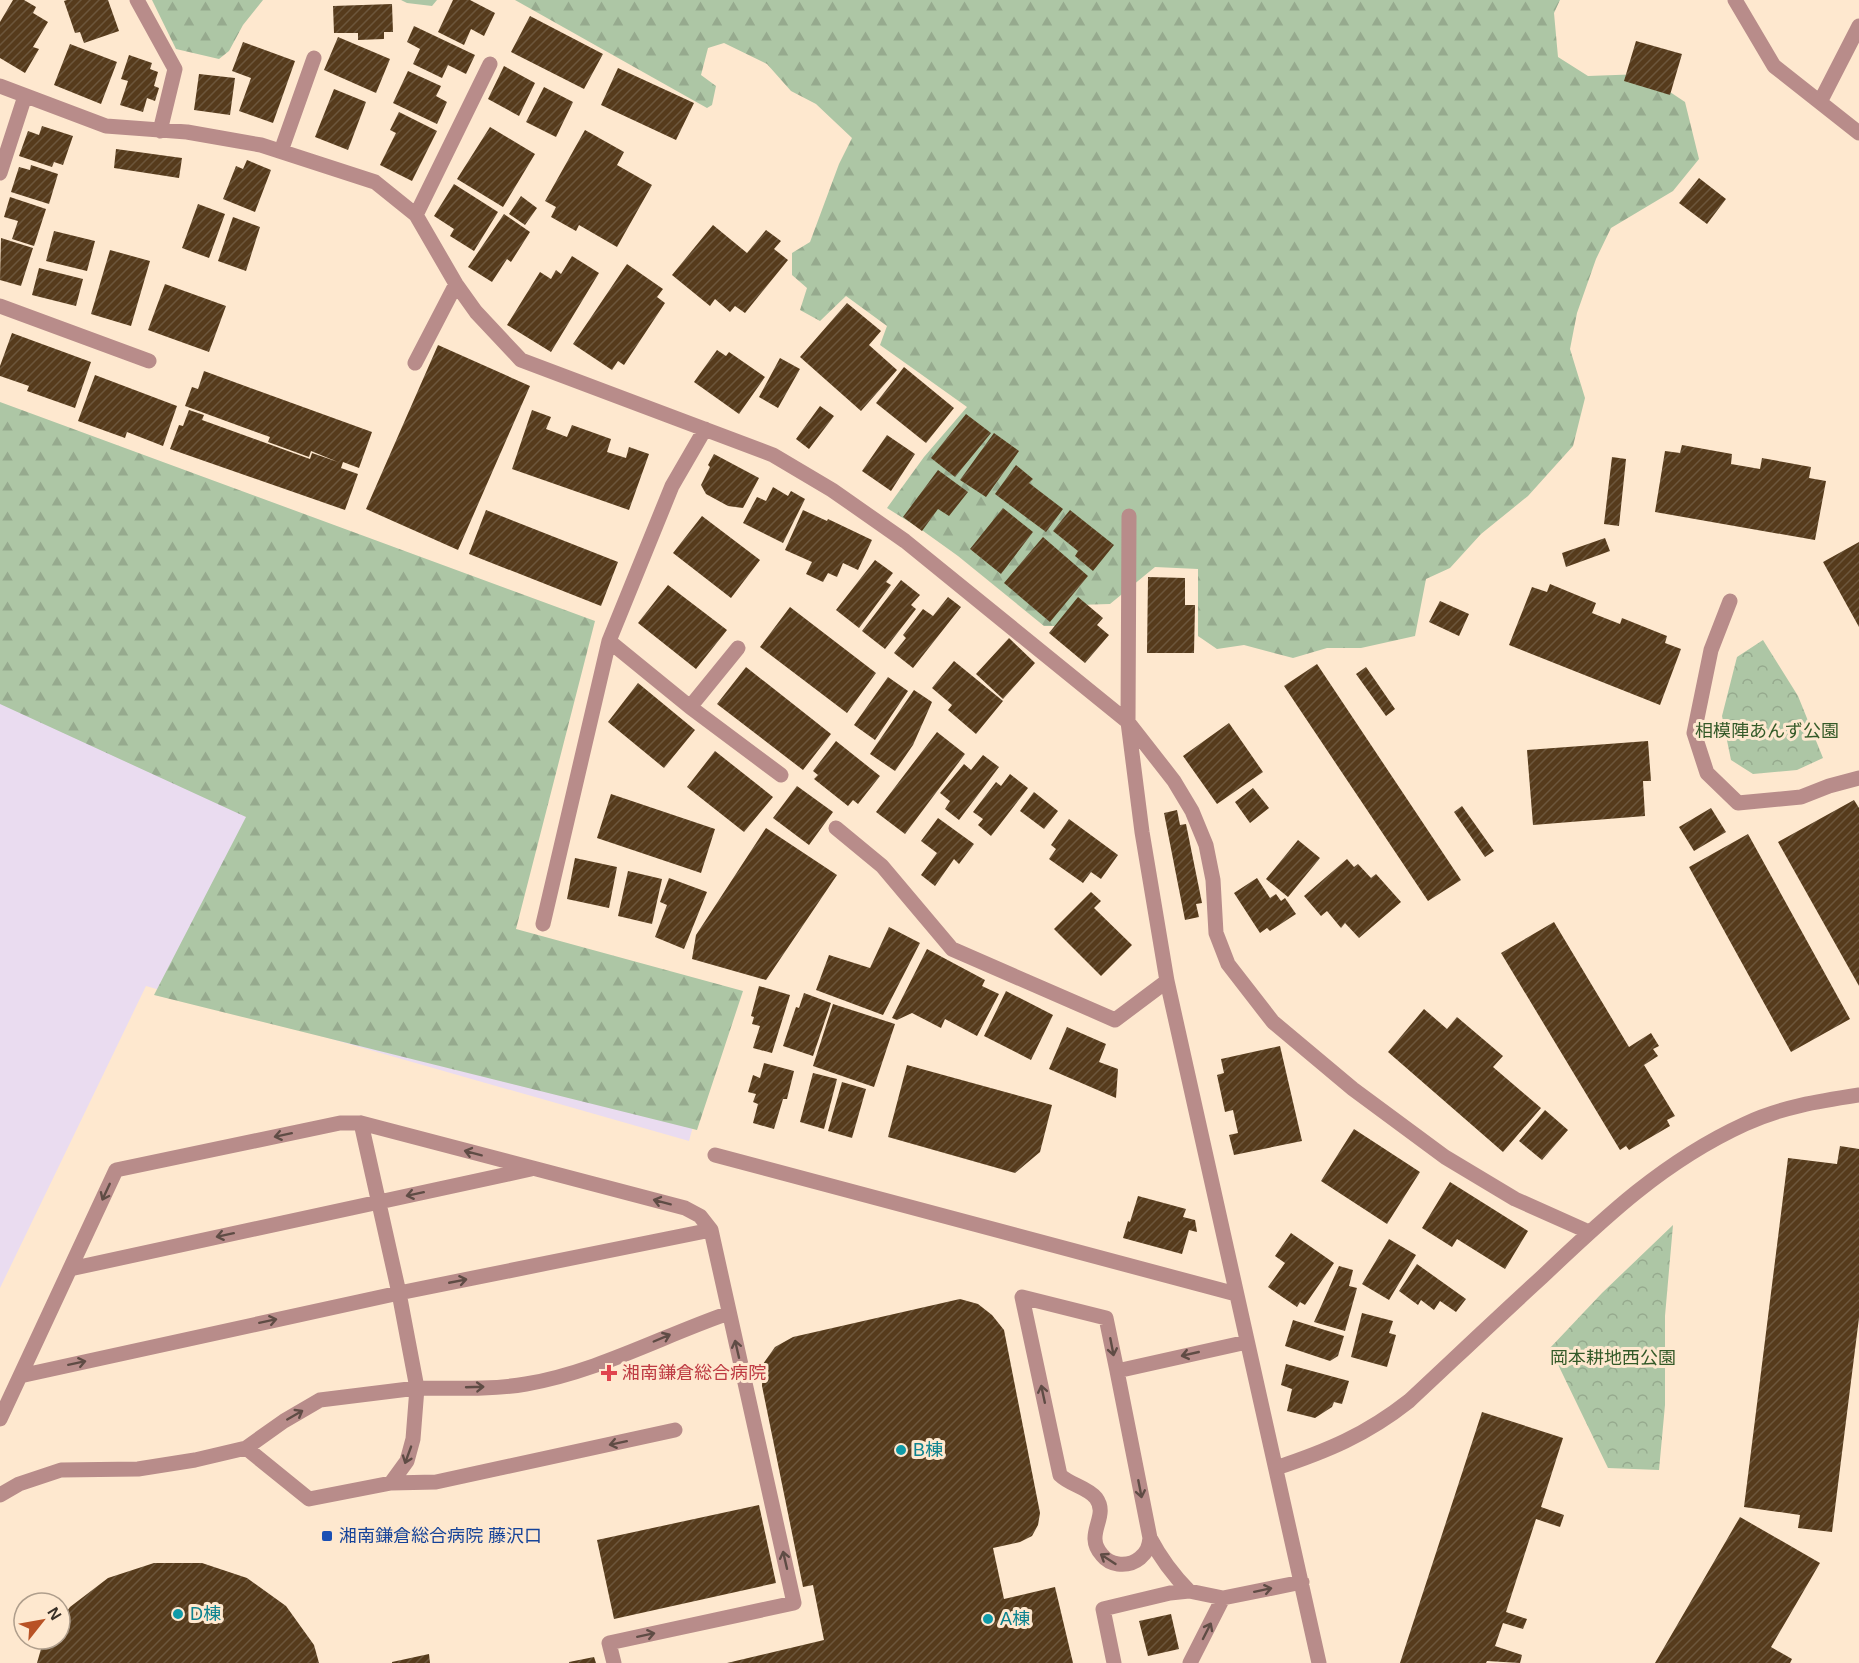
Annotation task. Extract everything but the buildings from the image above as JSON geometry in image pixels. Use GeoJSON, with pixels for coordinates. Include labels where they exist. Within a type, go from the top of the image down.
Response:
{"type":"FeatureCollection","features":[{"type":"Feature","properties":{"kind":"street"},"geometry":{"type":"LineString","coordinates":[[137,0],[175,69],[160,130]]}},
{"type":"Feature","properties":{"kind":"street"},"geometry":{"type":"LineString","coordinates":[[1735,0],[1774,66],[1859,133]]}},
{"type":"Feature","properties":{"kind":"street"},"geometry":{"type":"LineString","coordinates":[[1820,102],[1859,26]]}},
{"type":"Feature","properties":{"kind":"street"},"geometry":{"type":"LineString","coordinates":[[281,151],[314,58]]}},
{"type":"Feature","properties":{"kind":"street"},"geometry":{"type":"LineString","coordinates":[[416,215],[490,64]]}},
{"type":"Feature","properties":{"kind":"street"},"geometry":{"type":"LineString","coordinates":[[0,86],[106,126],[160,130],[261,145],[375,182],[416,215],[456,284],[476,312],[521,360],[773,456],[832,490],[905,542],[1128,722],[1174,781],[1192,811],[1206,845],[1213,880],[1216,933],[1228,964],[1273,1022],[1353,1089],[1445,1157],[1515,1199],[1590,1232]]}},
{"type":"Feature","properties":{"kind":"street"},"geometry":{"type":"LineString","coordinates":[[0,173],[25,96]]}},
{"type":"Feature","properties":{"kind":"street"},"geometry":{"type":"LineString","coordinates":[[415,363],[456,284]]}},
{"type":"Feature","properties":{"kind":"street"},"geometry":{"type":"LineString","coordinates":[[0,306],[149,361]]}},
{"type":"Feature","properties":{"kind":"street"},"geometry":{"type":"LineString","coordinates":[[543,924],[609,641],[672,486],[705,429]]}},
{"type":"Feature","properties":{"kind":"street"},"geometry":{"type":"LineString","coordinates":[[1129,516],[1128,722],[1142,832],[1167,981],[1319,1663]]}},
{"type":"Feature","properties":{"kind":"street"},"geometry":{"type":"LineString","coordinates":[[1730,601],[1711,650],[1694,733],[1707,773],[1738,802],[1801,797],[1859,778]]}},
{"type":"Feature","properties":{"kind":"street"},"geometry":{"type":"LineString","coordinates":[[609,641],[690,707],[781,775]]}},
{"type":"Feature","properties":{"kind":"street"},"geometry":{"type":"LineString","coordinates":[[690,707],[738,648]]}},
{"type":"Feature","properties":{"kind":"street"},"geometry":{"type":"LineString","coordinates":[[836,828],[882,866],[952,949],[1115,1020],[1167,981]]}},
{"type":"Feature","properties":{"kind":"street"},"geometry":{"type":"LineString","coordinates":[[1276,1468],[1324,1452],[1383,1421],[1409,1401],[1590,1232],[1653,1178],[1699,1148],[1746,1124],[1801,1104],[1859,1095]]}},
{"type":"Feature","properties":{"kind":"street"},"geometry":{"type":"LineString","coordinates":[[0,1419],[116,1170],[340,1123],[361,1123],[686,1208],[699,1215],[711,1230],[794,1603],[609,1643],[614,1663]]}},
{"type":"Feature","properties":{"kind":"street"},"geometry":{"type":"LineString","coordinates":[[361,1123],[399,1293],[417,1388],[413,1439],[407,1461],[390,1483]]}},
{"type":"Feature","properties":{"kind":"street"},"geometry":{"type":"LineString","coordinates":[[715,1155],[1236,1294]]}},
{"type":"Feature","properties":{"kind":"street"},"geometry":{"type":"LineString","coordinates":[[70,1269],[534,1168]]}},
{"type":"Feature","properties":{"kind":"street"},"geometry":{"type":"LineString","coordinates":[[20,1376],[399,1293],[711,1230]]}},
{"type":"Feature","properties":{"kind":"street"},"geometry":{"type":"LineString","coordinates":[[1022,1297],[1106,1318],[1117,1371],[1150,1538],[1149,1547],[1143,1555],[1136,1562],[1126,1564],[1107,1561],[1095,1546],[1095,1527],[1101,1508],[1095,1496],[1068,1483],[1060,1475],[1022,1297]]}},
{"type":"Feature","properties":{"kind":"street"},"geometry":{"type":"LineString","coordinates":[[0,1495],[19,1484],[61,1470],[138,1469],[195,1460],[246,1448],[284,1421],[320,1400],[385,1394],[417,1388],[480,1388],[527,1384],[590,1367],[690,1326],[729,1313]]}},
{"type":"Feature","properties":{"kind":"street"},"geometry":{"type":"LineString","coordinates":[[1117,1371],[1247,1342]]}},
{"type":"Feature","properties":{"kind":"street"},"geometry":{"type":"LineString","coordinates":[[246,1448],[309,1499],[390,1483],[436,1482],[675,1431]]}},
{"type":"Feature","properties":{"kind":"street"},"geometry":{"type":"LineString","coordinates":[[1150,1538],[1166,1567],[1189,1591]]}},
{"type":"Feature","properties":{"kind":"street"},"geometry":{"type":"LineString","coordinates":[[1114,1663],[1102,1610],[1170,1593],[1189,1591],[1224,1598],[1302,1582]]}},
{"type":"Feature","properties":{"kind":"street"},"geometry":{"type":"LineString","coordinates":[[1190,1663],[1224,1598]]}},
{"type":"Feature","properties":{"kind":"shaded area"},"geometry":{"type":"Polygon","coordinates":[[[0,414],[505,936],[729,996],[689,1141],[146,986],[0,1288],[0,414]]]}},
{"type":"Feature","properties":{"kind":"green space"},"geometry":{"type":"Polygon","coordinates":[[[152,0],[263,0],[243,25],[229,51],[219,59],[176,49],[152,0]]]}},
{"type":"Feature","properties":{"kind":"green space"},"geometry":{"type":"Polygon","coordinates":[[[401,0],[437,0],[432,6],[407,3],[401,0]]]}},
{"type":"Feature","properties":{"kind":"green space"},"geometry":{"type":"Polygon","coordinates":[[[515,0],[1560,0],[1554,13],[1558,57],[1588,76],[1643,74],[1685,102],[1699,159],[1673,191],[1611,228],[1596,259],[1577,313],[1570,349],[1585,398],[1573,446],[1528,496],[1481,534],[1450,568],[1426,579],[1415,636],[1361,648],[1327,648],[1293,658],[1244,645],[1217,649],[1198,636],[1198,569],[1155,567],[1110,604],[1076,605],[1063,626],[1044,626],[958,556],[887,508],[924,457],[967,407],[880,345],[887,326],[846,296],[820,321],[800,310],[807,288],[792,275],[792,253],[810,242],[839,164],[852,138],[816,104],[791,91],[767,64],[724,43],[708,48],[701,75],[716,86],[712,105],[707,108],[515,0]]]}},
{"type":"Feature","properties":{"kind":"green space"},"geometry":{"type":"Polygon","coordinates":[[[0,402],[595,621],[516,929],[743,991],[697,1130],[154,995],[246,817],[0,704],[0,402]]]}},
{"type":"Feature","properties":{"kind":"green space","name":"相模陣あんず公園"},"geometry":{"type":"Polygon","coordinates":[[[1763,640],[1798,696],[1823,758],[1797,770],[1753,774],[1731,760],[1722,716],[1737,657],[1763,640]]]}},
{"type":"Feature","properties":{"kind":"green space","name":"岡本耕地西公園"},"geometry":{"type":"Polygon","coordinates":[[[1673,1225],[1665,1316],[1665,1405],[1659,1470],[1608,1468],[1550,1348],[1602,1293],[1673,1225]]]}},
{"type":"Feature","properties":{"kind":"place","name":"湘南鎌倉総合病院"},"geometry":{"type":"Point","coordinates":[609,1373]}},
{"type":"Feature","properties":{"kind":"place","name":"B棟"},"geometry":{"type":"Point","coordinates":[901,1450]}},
{"type":"Feature","properties":{"kind":"place","name":"湘南鎌倉総合病院 藤沢口"},"geometry":{"type":"Point","coordinates":[327,1536]}},
{"type":"Feature","properties":{"kind":"place","name":"D棟"},"geometry":{"type":"Point","coordinates":[178,1614]}},
{"type":"Feature","properties":{"kind":"place","name":"A棟"},"geometry":{"type":"Point","coordinates":[988,1619]}}]}
